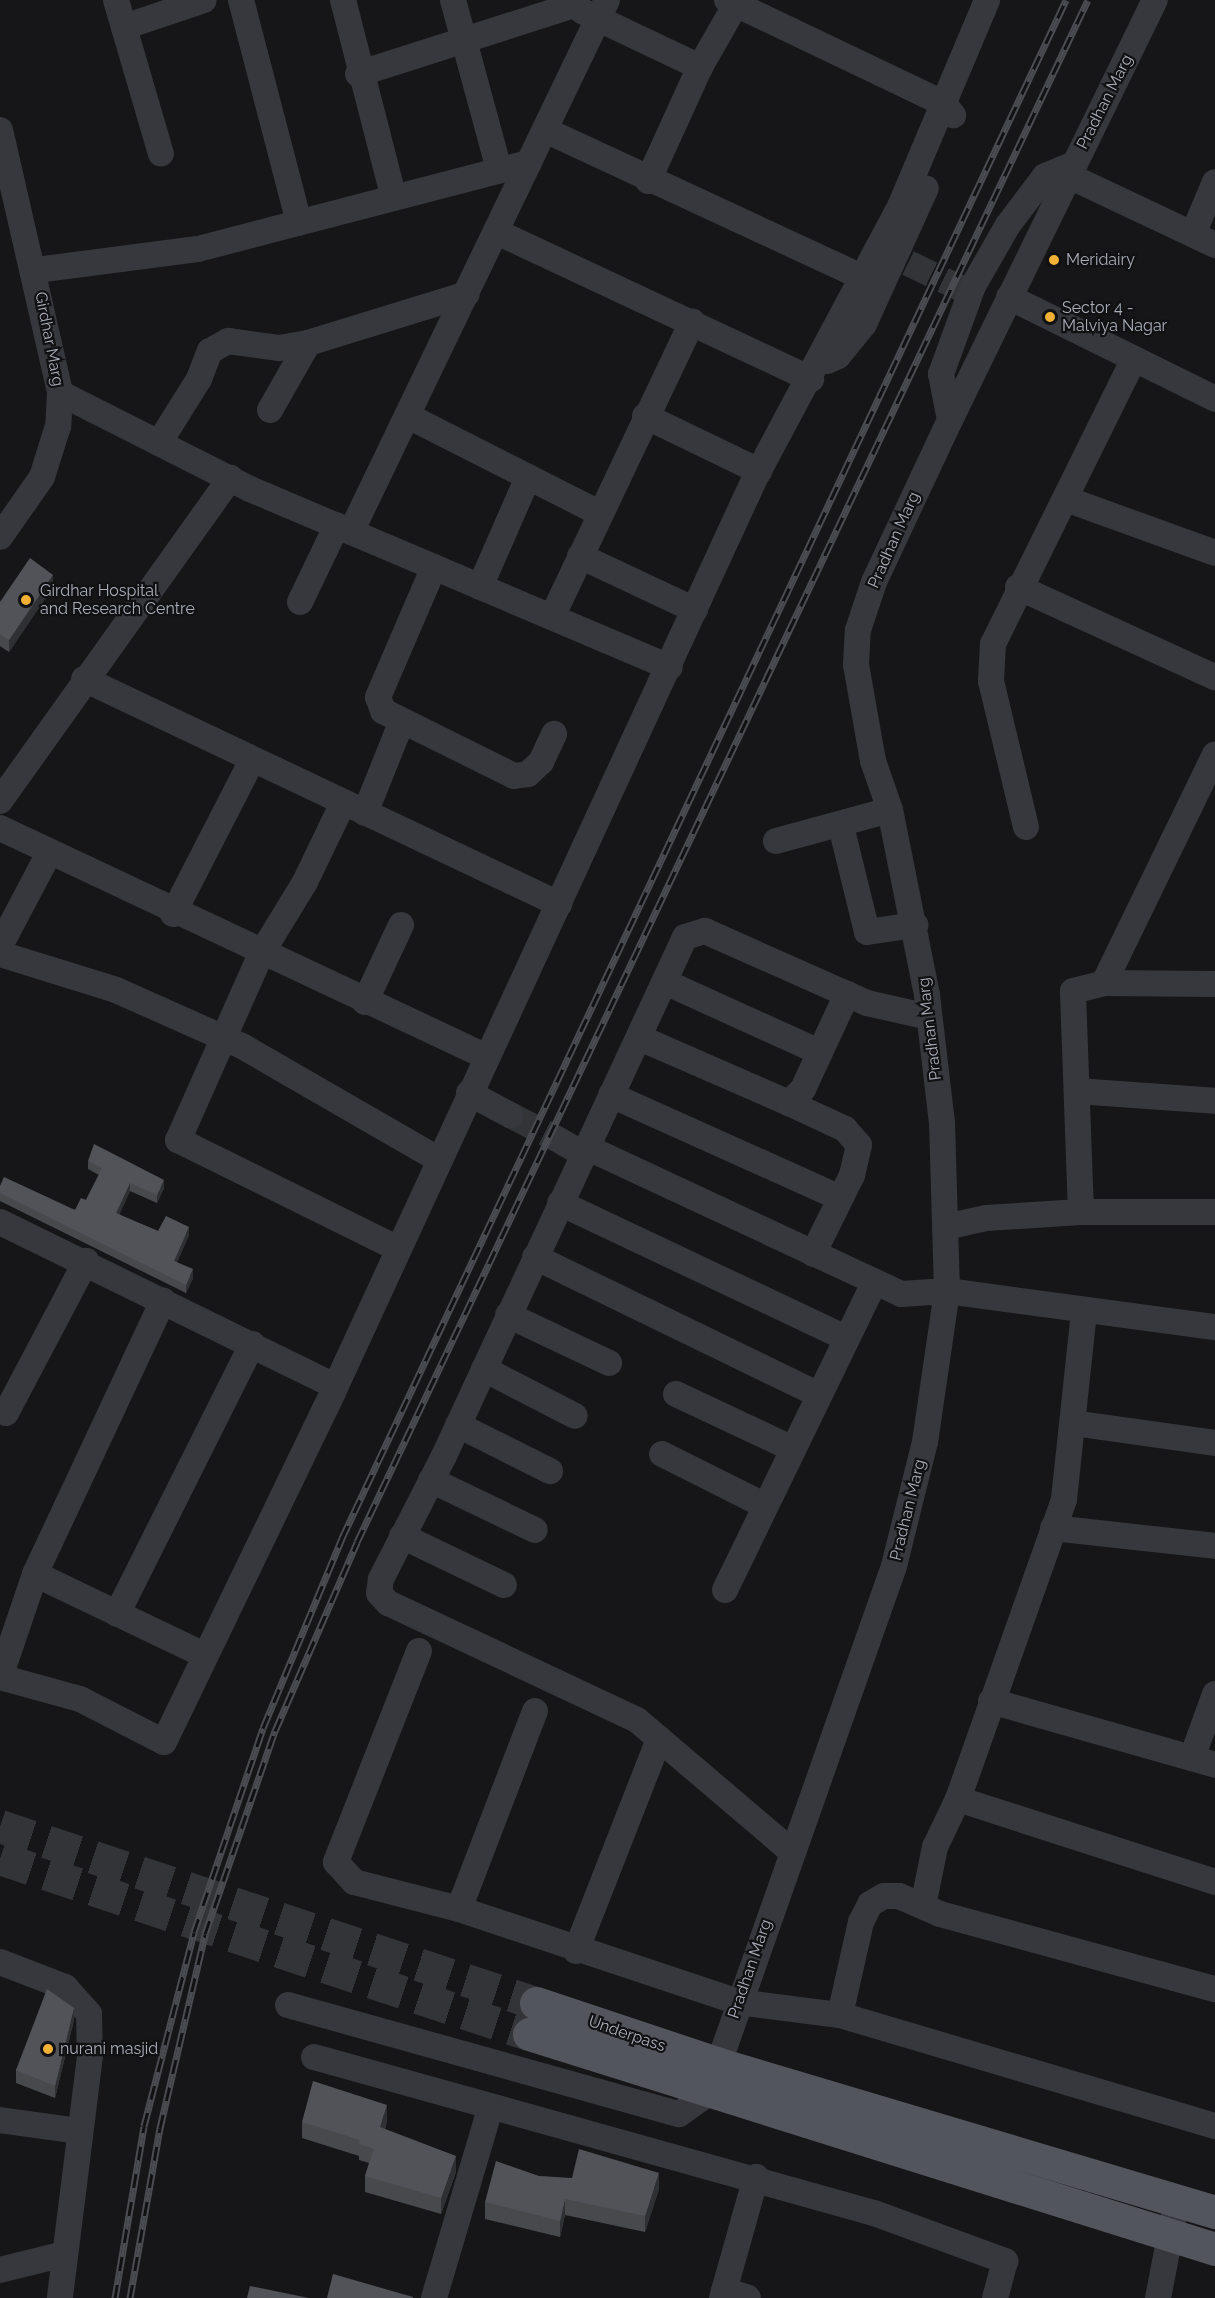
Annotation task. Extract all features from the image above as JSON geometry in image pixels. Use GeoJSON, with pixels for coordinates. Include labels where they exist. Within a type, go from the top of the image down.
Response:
{"type":"FeatureCollection","features":[{"type":"Feature","properties":{"kind":"main road","name":"Underpass"},"geometry":{"type":"LineString","coordinates":[[532,2019],[713,2079]]}},
{"type":"Feature","properties":{"kind":"main road"},"geometry":{"type":"LineString","coordinates":[[713,2079],[1177,2200],[1215,2212]]}},
{"type":"Feature","properties":{"kind":"main road"},"geometry":{"type":"LineString","coordinates":[[713,2079],[1215,2248]]}},
{"type":"Feature","properties":{"kind":"street"},"geometry":{"type":"LineString","coordinates":[[116,0],[161,154]]}},
{"type":"Feature","properties":{"kind":"street"},"geometry":{"type":"LineString","coordinates":[[123,27],[204,0]]}},
{"type":"Feature","properties":{"kind":"street"},"geometry":{"type":"LineString","coordinates":[[241,0],[299,223]]}},
{"type":"Feature","properties":{"kind":"street"},"geometry":{"type":"LineString","coordinates":[[343,0],[358,74],[394,198]]}},
{"type":"Feature","properties":{"kind":"street"},"geometry":{"type":"LineString","coordinates":[[453,0],[498,169]]}},
{"type":"Feature","properties":{"kind":"street"},"geometry":{"type":"LineString","coordinates":[[163,1301],[36,1574],[0,1677],[80,1699],[164,1742],[335,1386],[396,1248],[670,667],[759,471],[816,370],[864,278],[987,0]]}},
{"type":"Feature","properties":{"kind":"street","name":"Pradhan Marg"},"geometry":{"type":"LineString","coordinates":[[713,2079],[909,1511],[946,1291],[942,1123],[929,1017],[915,925],[890,810],[873,761],[856,665],[858,630],[874,582],[950,420],[1069,170],[1155,0]]}},
{"type":"Feature","properties":{"kind":"street"},"geometry":{"type":"LineString","coordinates":[[358,74],[463,36],[570,3],[602,9],[700,67]]}},
{"type":"Feature","properties":{"kind":"street"},"geometry":{"type":"LineString","coordinates":[[648,181],[700,67],[739,3],[943,103],[954,118],[902,260],[857,333],[838,356],[816,370]]}},
{"type":"Feature","properties":{"kind":"street"},"geometry":{"type":"LineString","coordinates":[[300,602],[408,416],[602,9]]}},
{"type":"Feature","properties":{"kind":"street","name":"Girdhar Marg"},"geometry":{"type":"LineString","coordinates":[[0,130],[36,270],[60,393],[58,426],[42,477],[0,537]]}},
{"type":"Feature","properties":{"kind":"street"},"geometry":{"type":"LineString","coordinates":[[545,130],[648,181],[864,278]]}},
{"type":"Feature","properties":{"kind":"street"},"geometry":{"type":"LineString","coordinates":[[36,270],[198,249],[498,169],[529,163]]}},
{"type":"Feature","properties":{"kind":"street"},"geometry":{"type":"LineString","coordinates":[[950,420],[941,374],[965,291],[1008,225],[1046,176],[1069,170],[1204,240],[1215,182]]}},
{"type":"Feature","properties":{"kind":"street"},"geometry":{"type":"LineString","coordinates":[[497,232],[692,322],[816,370]]}},
{"type":"Feature","properties":{"kind":"street"},"geometry":{"type":"LineString","coordinates":[[159,443],[200,380],[210,351],[228,341],[279,348],[308,343],[467,294]]}},
{"type":"Feature","properties":{"kind":"street"},"geometry":{"type":"LineString","coordinates":[[1009,297],[1215,399]]}},
{"type":"Feature","properties":{"kind":"street"},"geometry":{"type":"LineString","coordinates":[[552,617],[645,416],[692,322]]}},
{"type":"Feature","properties":{"kind":"street"},"geometry":{"type":"LineString","coordinates":[[270,410],[308,343]]}},
{"type":"Feature","properties":{"kind":"street"},"geometry":{"type":"LineString","coordinates":[[1026,827],[991,681],[993,644],[1018,588],[1066,499],[1134,359]]}},
{"type":"Feature","properties":{"kind":"street"},"geometry":{"type":"LineString","coordinates":[[60,393],[230,478],[344,529],[670,667]]}},
{"type":"Feature","properties":{"kind":"street"},"geometry":{"type":"LineString","coordinates":[[408,416],[599,513]]}},
{"type":"Feature","properties":{"kind":"street"},"geometry":{"type":"LineString","coordinates":[[645,416],[759,471]]}},
{"type":"Feature","properties":{"kind":"street"},"geometry":{"type":"LineString","coordinates":[[480,587],[528,477]]}},
{"type":"Feature","properties":{"kind":"street"},"geometry":{"type":"LineString","coordinates":[[0,801],[84,679],[230,478]]}},
{"type":"Feature","properties":{"kind":"street"},"geometry":{"type":"LineString","coordinates":[[1066,499],[1215,553]]}},
{"type":"Feature","properties":{"kind":"street"},"geometry":{"type":"LineString","coordinates":[[580,556],[695,610]]}},
{"type":"Feature","properties":{"kind":"street"},"geometry":{"type":"LineString","coordinates":[[434,567],[378,697],[383,711],[514,776],[528,774],[541,762],[554,735]]}},
{"type":"Feature","properties":{"kind":"street"},"geometry":{"type":"LineString","coordinates":[[1018,588],[1215,677]]}},
{"type":"Feature","properties":{"kind":"street"},"geometry":{"type":"LineString","coordinates":[[84,679],[559,904]]}},
{"type":"Feature","properties":{"kind":"street"},"geometry":{"type":"LineString","coordinates":[[396,1248],[178,1140],[261,954],[354,808],[402,721]]}},
{"type":"Feature","properties":{"kind":"street"},"geometry":{"type":"LineString","coordinates":[[1104,983],[1215,754]]}},
{"type":"Feature","properties":{"kind":"street"},"geometry":{"type":"LineString","coordinates":[[173,914],[252,760]]}},
{"type":"Feature","properties":{"kind":"street"},"geometry":{"type":"LineString","coordinates":[[776,841],[841,826],[890,810]]}},
{"type":"Feature","properties":{"kind":"street"},"geometry":{"type":"LineString","coordinates":[[841,826],[867,932],[915,925]]}},
{"type":"Feature","properties":{"kind":"street"},"geometry":{"type":"LineString","coordinates":[[0,828],[173,914],[487,1057]]}},
{"type":"Feature","properties":{"kind":"street"},"geometry":{"type":"LineString","coordinates":[[0,946],[49,853]]}},
{"type":"Feature","properties":{"kind":"street"},"geometry":{"type":"LineString","coordinates":[[365,1002],[401,925]]}},
{"type":"Feature","properties":{"kind":"street"},"geometry":{"type":"LineString","coordinates":[[791,1851],[637,1720],[387,1603],[379,1593],[381,1579],[458,1425],[685,937],[705,931],[847,994],[929,1017]]}},
{"type":"Feature","properties":{"kind":"street"},"geometry":{"type":"LineString","coordinates":[[0,954],[116,990],[223,1040],[350,1105],[438,1159]]}},
{"type":"Feature","properties":{"kind":"street"},"geometry":{"type":"LineString","coordinates":[[665,982],[819,1052]]}},
{"type":"Feature","properties":{"kind":"street"},"geometry":{"type":"LineString","coordinates":[[1081,1212],[1073,991],[1104,983],[1214,982]]}},
{"type":"Feature","properties":{"kind":"street"},"geometry":{"type":"LineString","coordinates":[[789,1103],[803,1089],[847,994]]}},
{"type":"Feature","properties":{"kind":"street"},"geometry":{"type":"LineString","coordinates":[[639,1038],[845,1129],[859,1145],[840,1198],[813,1254]]}},
{"type":"Feature","properties":{"kind":"street"},"geometry":{"type":"LineString","coordinates":[[1077,1091],[1215,1101]]}},
{"type":"Feature","properties":{"kind":"street"},"geometry":{"type":"LineString","coordinates":[[469,1093],[510,1114]]}},
{"type":"Feature","properties":{"kind":"street"},"geometry":{"type":"LineString","coordinates":[[611,1095],[840,1198]]}},
{"type":"Feature","properties":{"kind":"street"},"geometry":{"type":"LineString","coordinates":[[557,1139],[901,1294],[946,1291],[1084,1313],[1215,1328]]}},
{"type":"Feature","properties":{"kind":"street"},"geometry":{"type":"LineString","coordinates":[[560,1203],[846,1338]]}},
{"type":"Feature","properties":{"kind":"street"},"geometry":{"type":"LineString","coordinates":[[945,1227],[986,1218],[1081,1212],[1215,1212]]}},
{"type":"Feature","properties":{"kind":"street"},"geometry":{"type":"LineString","coordinates":[[0,1223],[86,1261],[335,1386]]}},
{"type":"Feature","properties":{"kind":"street"},"geometry":{"type":"LineString","coordinates":[[535,1257],[817,1394]]}},
{"type":"Feature","properties":{"kind":"street"},"geometry":{"type":"LineString","coordinates":[[6,1413],[86,1261]]}},
{"type":"Feature","properties":{"kind":"street"},"geometry":{"type":"LineString","coordinates":[[726,1590],[817,1394],[874,1283]]}},
{"type":"Feature","properties":{"kind":"street"},"geometry":{"type":"LineString","coordinates":[[923,1906],[935,1847],[958,1799],[1064,1499],[1084,1313]]}},
{"type":"Feature","properties":{"kind":"street"},"geometry":{"type":"LineString","coordinates":[[508,1315],[609,1363]]}},
{"type":"Feature","properties":{"kind":"street"},"geometry":{"type":"LineString","coordinates":[[117,1614],[252,1344]]}},
{"type":"Feature","properties":{"kind":"street"},"geometry":{"type":"LineString","coordinates":[[484,1369],[575,1416]]}},
{"type":"Feature","properties":{"kind":"street"},"geometry":{"type":"LineString","coordinates":[[676,1395],[792,1448]]}},
{"type":"Feature","properties":{"kind":"street"},"geometry":{"type":"LineString","coordinates":[[1072,1423],[1215,1443]]}},
{"type":"Feature","properties":{"kind":"street"},"geometry":{"type":"LineString","coordinates":[[458,1425],[550,1471]]}},
{"type":"Feature","properties":{"kind":"street"},"geometry":{"type":"LineString","coordinates":[[662,1454],[764,1504]]}},
{"type":"Feature","properties":{"kind":"street"},"geometry":{"type":"LineString","coordinates":[[431,1480],[535,1530]]}},
{"type":"Feature","properties":{"kind":"street"},"geometry":{"type":"LineString","coordinates":[[1053,1528],[1215,1546]]}},
{"type":"Feature","properties":{"kind":"street"},"geometry":{"type":"LineString","coordinates":[[402,1536],[504,1585]]}},
{"type":"Feature","properties":{"kind":"street"},"geometry":{"type":"LineString","coordinates":[[36,1574],[204,1655]]}},
{"type":"Feature","properties":{"kind":"street"},"geometry":{"type":"LineString","coordinates":[[419,1651],[336,1862],[354,1882],[459,1909],[576,1951],[738,2002],[840,2016],[1215,2126]]}},
{"type":"Feature","properties":{"kind":"street"},"geometry":{"type":"LineString","coordinates":[[991,1701],[1203,1761],[1215,1694]]}},
{"type":"Feature","properties":{"kind":"street"},"geometry":{"type":"LineString","coordinates":[[459,1909],[535,1711]]}},
{"type":"Feature","properties":{"kind":"street"},"geometry":{"type":"LineString","coordinates":[[576,1951],[659,1739]]}},
{"type":"Feature","properties":{"kind":"street"},"geometry":{"type":"LineString","coordinates":[[958,1799],[1215,1882]]}},
{"type":"Feature","properties":{"kind":"street"},"geometry":{"type":"LineString","coordinates":[[840,2016],[870,1904],[898,1896],[923,1906],[1215,1989]]}},
{"type":"Feature","properties":{"kind":"street"},"geometry":{"type":"LineString","coordinates":[[0,1962],[65,1987],[89,2014],[90,2056],[78,2131],[60,2298]]}},
{"type":"Feature","properties":{"kind":"street"},"geometry":{"type":"LineString","coordinates":[[288,2006],[582,2091],[679,2114],[713,2079]]}},
{"type":"Feature","properties":{"kind":"street"},"geometry":{"type":"LineString","coordinates":[[314,2057],[490,2109],[756,2177],[1005,2261],[995,2298]]}},
{"type":"Feature","properties":{"kind":"street"},"geometry":{"type":"LineString","coordinates":[[571,2129],[582,2091]]}},
{"type":"Feature","properties":{"kind":"street"},"geometry":{"type":"LineString","coordinates":[[434,2298],[490,2109]]}},
{"type":"Feature","properties":{"kind":"street"},"geometry":{"type":"LineString","coordinates":[[0,2120],[78,2131]]}},
{"type":"Feature","properties":{"kind":"street"},"geometry":{"type":"LineString","coordinates":[[748,2298],[723,2294],[756,2177]]}},
{"type":"Feature","properties":{"kind":"street"},"geometry":{"type":"LineString","coordinates":[[1158,2298],[1177,2200]]}},
{"type":"Feature","properties":{"kind":"street"},"geometry":{"type":"LineString","coordinates":[[0,2270],[64,2254]]}},
{"type":"Feature","properties":{"kind":"building"},"geometry":{"type":"Polygon","coordinates":[[[30,558],[53,575],[9,640],[0,634],[0,602],[30,558]]]}},
{"type":"Feature","properties":{"kind":"building"},"geometry":{"type":"Polygon","coordinates":[[[94,1144],[164,1180],[157,1195],[130,1183],[116,1213],[158,1231],[166,1216],[189,1227],[174,1261],[193,1269],[186,1285],[0,1193],[4,1177],[75,1210],[81,1198],[86,1200],[102,1168],[88,1161],[94,1144]]]}},
{"type":"Feature","properties":{"kind":"building","name":"nurani masjid"},"geometry":{"type":"Polygon","coordinates":[[[47,1989],[74,2008],[55,2086],[16,2070],[47,1989]]]}},
{"type":"Feature","properties":{"kind":"building"},"geometry":{"type":"Polygon","coordinates":[[[313,2081],[387,2105],[380,2127],[456,2156],[441,2198],[365,2176],[374,2149],[359,2144],[360,2140],[302,2122],[313,2081]]]}},
{"type":"Feature","properties":{"kind":"building"},"geometry":{"type":"Polygon","coordinates":[[[579,2149],[659,2173],[645,2216],[565,2199],[560,2221],[485,2202],[496,2161],[539,2176],[572,2178],[579,2149]]]}},
{"type":"Feature","properties":{"kind":"building"},"geometry":{"type":"Polygon","coordinates":[[[333,2274],[413,2297],[413,2298],[327,2298],[333,2274]]]}},
{"type":"Feature","properties":{"kind":"building"},"geometry":{"type":"Polygon","coordinates":[[[250,2286],[309,2298],[247,2298],[250,2286]]]}},
{"type":"Feature","properties":{"kind":"tunnel"},"geometry":{"type":"LineString","coordinates":[[908,263],[960,288]]}},
{"type":"Feature","properties":{"kind":"tunnel"},"geometry":{"type":"LineString","coordinates":[[510,1115],[557,1139]]}},
{"type":"Feature","properties":{"kind":"tunnel"},"geometry":{"type":"LineString","coordinates":[[0,1826],[536,2003]]}},
{"type":"Feature","properties":{"kind":"tunnel"},"geometry":{"type":"LineString","coordinates":[[0,1858],[529,2034]]}},
{"type":"Feature","properties":{"kind":"railway"},"geometry":{"type":"LineString","coordinates":[[115,2298],[144,2126],[194,1932],[263,1728],[342,1538],[1066,0]]}},
{"type":"Feature","properties":{"kind":"railway"},"geometry":{"type":"LineString","coordinates":[[130,2298],[160,2128],[205,1934],[275,1731],[357,1542],[1088,0]]}},
{"type":"Feature","properties":{"kind":"place","name":"Meridairy"},"geometry":{"type":"Point","coordinates":[1054,260]}},
{"type":"Feature","properties":{"kind":"place","name":"Sector 4 - Malviya Nagar"},"geometry":{"type":"Point","coordinates":[1050,317]}},
{"type":"Feature","properties":{"kind":"place","name":"Girdhar Hospital and Research Centre"},"geometry":{"type":"Point","coordinates":[26,600]}},
{"type":"Feature","properties":{"kind":"place","name":"nurani masjid"},"geometry":{"type":"Point","coordinates":[48,2049]}}]}
